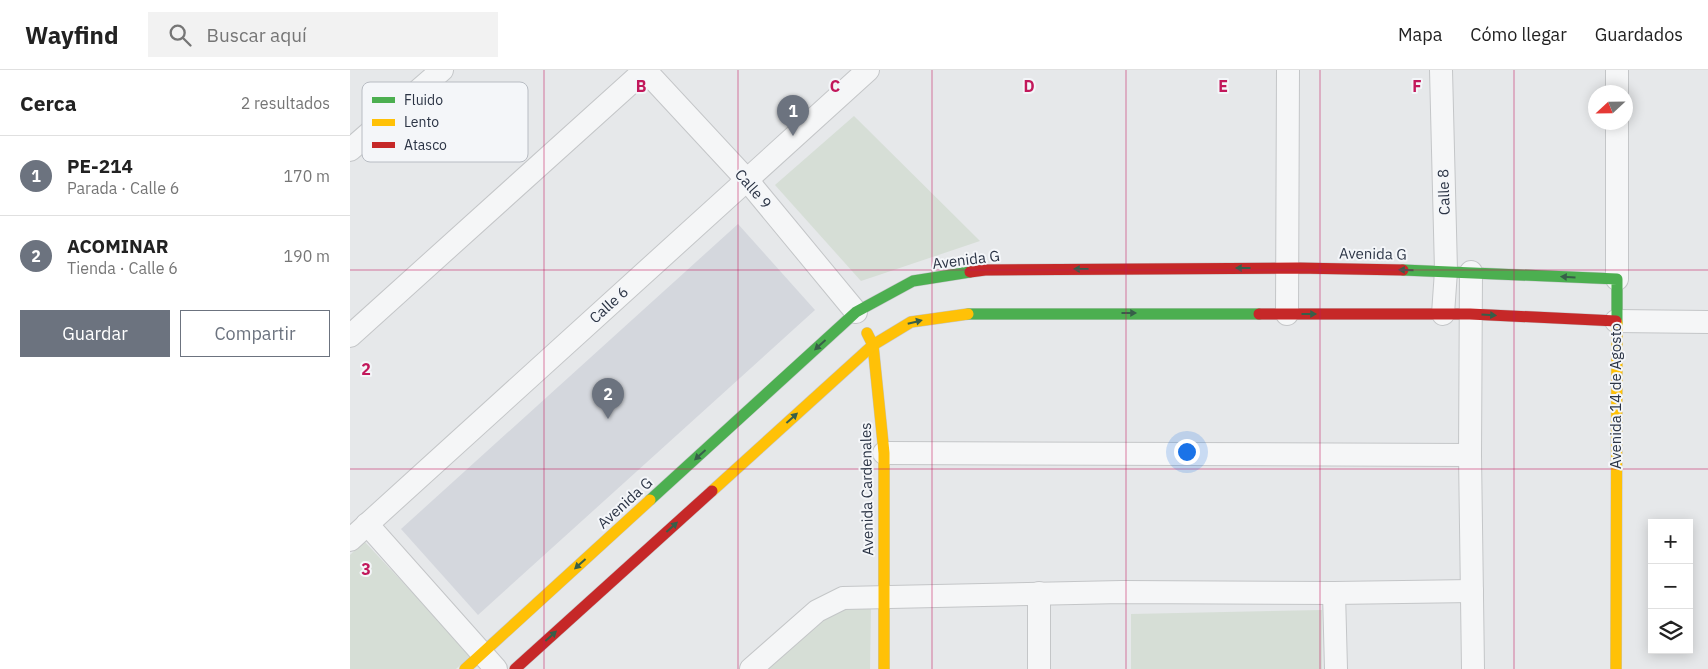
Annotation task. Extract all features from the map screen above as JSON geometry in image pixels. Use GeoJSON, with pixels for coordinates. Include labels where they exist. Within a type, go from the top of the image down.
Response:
{"type":"FeatureCollection","features":[{"type":"Feature","properties":{"kind":"street"},"geometry":{"type":"LineString","coordinates":[[427,82],[441,70]]}},
{"type":"Feature","properties":{"kind":"street","name":"Calle 9"},"geometry":{"type":"LineString","coordinates":[[645,70],[747,180],[856,312]]}},
{"type":"Feature","properties":{"kind":"street"},"geometry":{"type":"LineString","coordinates":[[350,336],[645,70]]}},
{"type":"Feature","properties":{"kind":"street"},"geometry":{"type":"LineString","coordinates":[[1287,314],[1288,70]]}},
{"type":"Feature","properties":{"kind":"street","name":"Calle 8"},"geometry":{"type":"LineString","coordinates":[[1440,70],[1446,271],[1443,314]]}},
{"type":"Feature","properties":{"kind":"street"},"geometry":{"type":"LineString","coordinates":[[1617,70],[1617,85]]}},
{"type":"Feature","properties":{"kind":"street","name":"Calle 6"},"geometry":{"type":"LineString","coordinates":[[350,540],[747,180],[853,75]]}},
{"type":"Feature","properties":{"kind":"street","name":"Avenida 14 de Agosto"},"geometry":{"type":"LineString","coordinates":[[1616,669],[1617,130]]}},
{"type":"Feature","properties":{"kind":"street"},"geometry":{"type":"LineString","coordinates":[[350,150],[362,139]]}},
{"type":"Feature","properties":{"kind":"street","name":"Avenida G"},"geometry":{"type":"LineString","coordinates":[[465,669],[489,661],[856,312],[913,282],[985,270],[1287,268],[1446,271],[1617,279]]}},
{"type":"Feature","properties":{"kind":"street"},"geometry":{"type":"LineString","coordinates":[[1471,272],[1470,455],[1473,669]]}},
{"type":"Feature","properties":{"kind":"street","name":"Avenida Cardenales"},"geometry":{"type":"LineString","coordinates":[[856,312],[873,345],[884,453],[884,669]]}},
{"type":"Feature","properties":{"kind":"street"},"geometry":{"type":"LineString","coordinates":[[515,669],[873,345],[910,322],[976,313],[1470,314],[1616,321],[1708,322]]}},
{"type":"Feature","properties":{"kind":"street"},"geometry":{"type":"LineString","coordinates":[[884,453],[1470,455]]}},
{"type":"Feature","properties":{"kind":"street"},"geometry":{"type":"LineString","coordinates":[[367,524],[489,661]]}},
{"type":"Feature","properties":{"kind":"street"},"geometry":{"type":"LineString","coordinates":[[751,669],[817,611],[843,598],[1039,593],[1472,591]]}},
{"type":"Feature","properties":{"kind":"street"},"geometry":{"type":"LineString","coordinates":[[1039,593],[1039,669]]}},
{"type":"Feature","properties":{"kind":"street"},"geometry":{"type":"LineString","coordinates":[[1334,593],[1336,669]]}},
{"type":"Feature","properties":{"kind":"shaded area"},"geometry":{"type":"Polygon","coordinates":[[[854,116],[980,241],[861,281],[775,185],[854,116]]]}},
{"type":"Feature","properties":{"kind":"shaded area"},"geometry":{"type":"Polygon","coordinates":[[[738,224],[815,310],[478,615],[401,529],[738,224]]]}},
{"type":"Feature","properties":{"kind":"shaded area"},"geometry":{"type":"Polygon","coordinates":[[[364,541],[471,655],[456,669],[350,669],[350,555],[364,541]]]}},
{"type":"Feature","properties":{"kind":"shaded area"},"geometry":{"type":"Polygon","coordinates":[[[833,607],[871,608],[870,669],[764,669],[833,607]]]}},
{"type":"Feature","properties":{"kind":"shaded area"},"geometry":{"type":"Polygon","coordinates":[[[1322,610],[1322,669],[1131,669],[1131,614],[1322,610]]]}},
{"type":"Feature","properties":{"kind":"traffic: fast"},"geometry":{"type":"LineString","coordinates":[[1403,270],[1617,279],[1617,323]]}},
{"type":"Feature","properties":{"kind":"traffic: fast"},"geometry":{"type":"LineString","coordinates":[[650,500],[856,312],[913,281],[970,272]]}},
{"type":"Feature","properties":{"kind":"traffic: fast"},"geometry":{"type":"LineString","coordinates":[[968,314],[1259,314]]}},
{"type":"Feature","properties":{"kind":"traffic: slow"},"geometry":{"type":"LineString","coordinates":[[712,491],[873,345],[911,322],[968,314]]}},
{"type":"Feature","properties":{"kind":"traffic: slow"},"geometry":{"type":"LineString","coordinates":[[1616,669],[1617,323]]}},
{"type":"Feature","properties":{"kind":"traffic: slow"},"geometry":{"type":"LineString","coordinates":[[867,333],[873,345],[884,453],[884,669]]}},
{"type":"Feature","properties":{"kind":"traffic: slow"},"geometry":{"type":"LineString","coordinates":[[465,669],[650,500]]}},
{"type":"Feature","properties":{"kind":"traffic: jam"},"geometry":{"type":"LineString","coordinates":[[970,272],[985,270],[1297,268],[1403,270]]}},
{"type":"Feature","properties":{"kind":"traffic: jam"},"geometry":{"type":"LineString","coordinates":[[1259,314],[1470,314],[1616,321]]}},
{"type":"Feature","properties":{"kind":"traffic: jam"},"geometry":{"type":"LineString","coordinates":[[515,669],[712,491]]}},
{"type":"Feature","properties":{"kind":"place","name":"PE-214"},"geometry":{"type":"Point","coordinates":[793,136]}},
{"type":"Feature","properties":{"kind":"place","name":"ACOMINAR"},"geometry":{"type":"Point","coordinates":[608,419]}}]}
